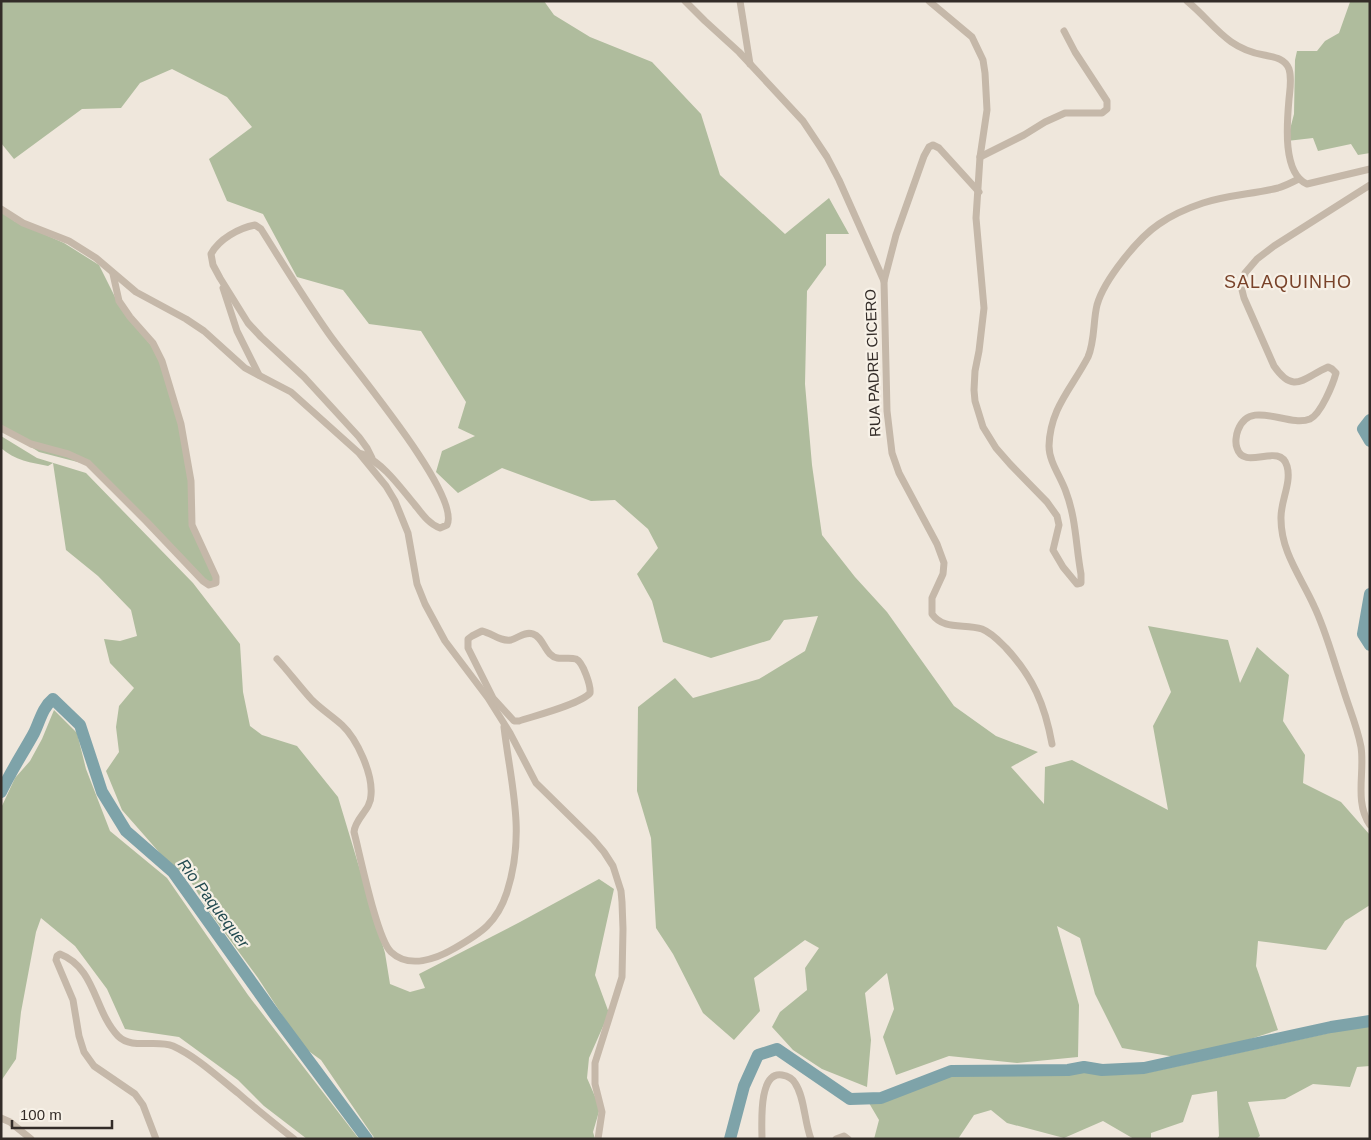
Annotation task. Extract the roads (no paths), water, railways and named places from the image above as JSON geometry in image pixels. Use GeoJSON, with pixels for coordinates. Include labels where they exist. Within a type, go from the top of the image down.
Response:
{"type":"FeatureCollection","features":[{"type":"Feature","properties":{"kind":"street","name":"RUA PADRE CICERO"},"geometry":{"type":"LineString","coordinates":[[685,1],[750,64],[799,116],[828,157],[850,201],[884,280],[887,411],[892,453],[899,473],[937,544],[944,563],[943,574],[932,598],[932,614],[940,623],[975,628],[988,632],[1019,663],[1030,678],[1041,702],[1052,744]]}},
{"type":"Feature","properties":{"kind":"street"},"geometry":{"type":"LineString","coordinates":[[740,1],[750,64]]}},
{"type":"Feature","properties":{"kind":"street"},"geometry":{"type":"LineString","coordinates":[[930,1],[972,37],[983,60],[985,73],[987,110],[980,157],[976,218],[984,300],[974,390],[977,410],[983,428],[996,448],[1047,502],[1057,516],[1058,525],[1053,550],[1069,575],[1079,584],[1081,582],[1081,574],[1073,517],[1066,491],[1054,466],[1049,448],[1052,424],[1057,410],[1088,355],[1098,302],[1105,288],[1137,244],[1158,225],[1186,209],[1204,202],[1279,188],[1298,179]]}},
{"type":"Feature","properties":{"kind":"street"},"geometry":{"type":"LineString","coordinates":[[1187,1],[1228,41],[1251,52],[1280,59],[1288,66],[1290,76],[1288,114],[1290,160],[1298,179],[1307,184],[1370,169]]}},
{"type":"Feature","properties":{"kind":"street"},"geometry":{"type":"LineString","coordinates":[[980,157],[1065,113],[1105,112],[1108,106],[1107,101],[1075,52],[1064,31]]}},
{"type":"Feature","properties":{"kind":"street"},"geometry":{"type":"LineString","coordinates":[[884,280],[896,235],[924,156],[929,147],[933,145],[939,148],[978,192]]}},
{"type":"Feature","properties":{"kind":"street"},"geometry":{"type":"LineString","coordinates":[[1370,185],[1274,246],[1257,259],[1245,273],[1241,286],[1244,298],[1274,366],[1280,375],[1286,381],[1297,383],[1328,367],[1336,373],[1321,408],[1311,419],[1295,421],[1253,415],[1243,422],[1238,430],[1236,445],[1238,453],[1246,458],[1266,455],[1276,456],[1286,462],[1288,467],[1288,479],[1280,518],[1282,538],[1290,560],[1318,615],[1355,723],[1362,759],[1361,785],[1364,812],[1370,824]]}},
{"type":"Feature","properties":{"kind":"street"},"geometry":{"type":"LineString","coordinates":[[1,209],[23,223],[69,241],[96,258],[136,292],[204,331],[245,368],[290,392],[359,453],[386,486],[395,501],[408,532],[417,584],[425,604],[445,641],[491,699],[512,720],[518,722],[584,698],[590,694],[591,687],[579,661],[556,658],[550,654],[538,636],[528,633],[513,639],[504,640],[482,631],[467,641],[467,645],[491,699],[536,783],[558,803],[604,852],[613,866],[621,891],[623,928],[622,977],[595,1064],[595,1084],[602,1112],[598,1139]]}},
{"type":"Feature","properties":{"kind":"street"},"geometry":{"type":"LineString","coordinates":[[252,225],[257,225],[261,229],[295,285],[331,337],[383,404],[417,452],[439,491],[449,519],[447,525],[440,528],[429,523],[387,472],[372,458],[359,437],[304,377],[248,323],[220,278],[211,260],[211,254],[216,246],[239,230],[252,225]]}},
{"type":"Feature","properties":{"kind":"street"},"geometry":{"type":"LineString","coordinates":[[1,428],[31,444],[68,454],[88,463],[203,581],[209,585],[216,584],[217,579],[192,525],[191,481],[181,424],[170,385],[157,348],[120,301],[113,273]]}},
{"type":"Feature","properties":{"kind":"street"},"geometry":{"type":"LineString","coordinates":[[220,278],[236,331],[259,376]]}},
{"type":"Feature","properties":{"kind":"street"},"geometry":{"type":"LineString","coordinates":[[359,453],[372,458]]}},
{"type":"Feature","properties":{"kind":"street"},"geometry":{"type":"LineString","coordinates":[[277,659],[311,699],[349,732],[363,758],[372,791],[371,801],[357,822],[354,832],[376,919],[385,944],[390,951],[404,958],[427,960],[439,957],[484,930],[493,921],[502,906],[513,868],[517,830],[515,792],[503,723]]}},
{"type":"Feature","properties":{"kind":"street"},"geometry":{"type":"LineString","coordinates":[[156,1139],[143,1105],[134,1094],[94,1066],[84,1052],[79,1036],[73,1000],[56,960],[60,954],[68,957],[81,968],[108,1022],[118,1036],[129,1042],[160,1043],[172,1046],[216,1075],[294,1139]]}},
{"type":"Feature","properties":{"kind":"street"},"geometry":{"type":"LineString","coordinates":[[762,1139],[762,1109],[765,1091],[773,1077],[778,1074],[788,1076],[794,1081],[798,1089],[810,1139]]}},
{"type":"Feature","properties":{"kind":"street"},"geometry":{"type":"LineString","coordinates":[[1,1118],[10,1122],[31,1139]]}},
{"type":"Feature","properties":{"kind":"street"},"geometry":{"type":"LineString","coordinates":[[836,1139],[844,1136],[848,1139]]}},
{"type":"Feature","properties":{"kind":"waterway"},"geometry":{"type":"LineString","coordinates":[[1370,420],[1363,429],[1370,441]]}},
{"type":"Feature","properties":{"kind":"waterway"},"geometry":{"type":"LineString","coordinates":[[1370,594],[1363,634],[1370,645]]}},
{"type":"Feature","properties":{"kind":"waterway","name":"Rio Paquequer"},"geometry":{"type":"LineString","coordinates":[[1,792],[44,711],[53,699],[80,725],[102,792],[126,831],[173,872],[275,1015],[367,1139]]}},
{"type":"Feature","properties":{"kind":"waterway"},"geometry":{"type":"LineString","coordinates":[[730,1139],[744,1086],[758,1055],[777,1049],[850,1099],[881,1098],[951,1071],[1068,1070],[1084,1067],[1102,1070],[1144,1068],[1331,1027],[1370,1021]]}},
{"type":"Feature","properties":{"kind":"district","name":"SALAQUINHO"},"geometry":{"type":"Point","coordinates":[1288,282]}}]}
